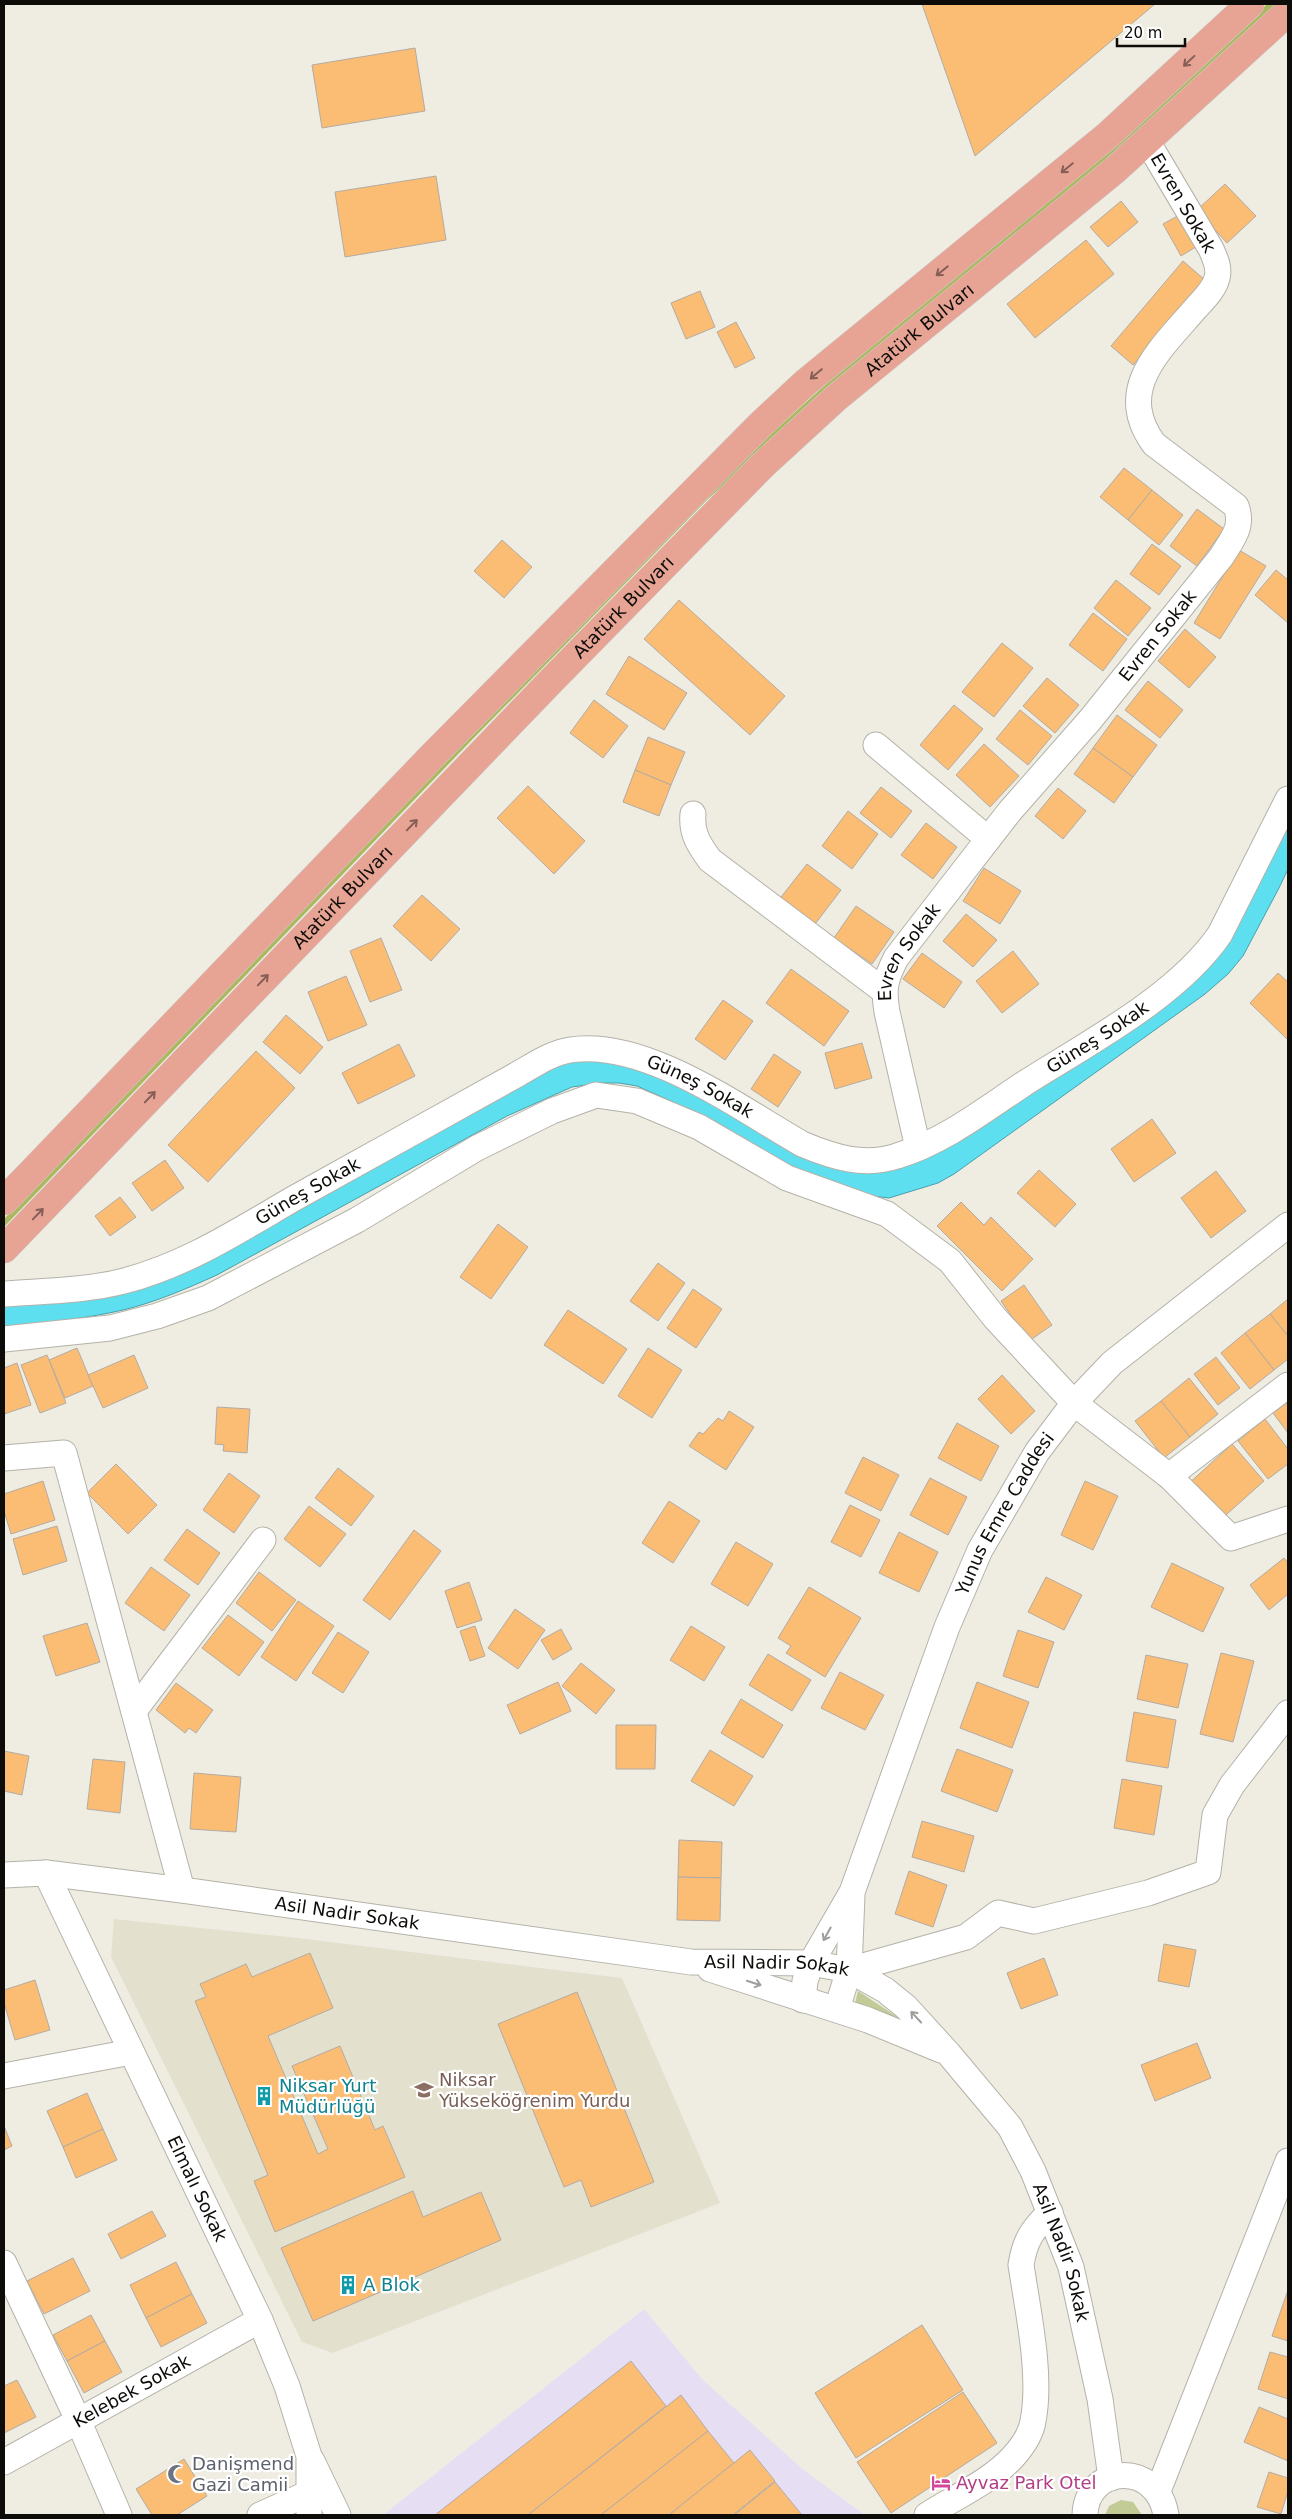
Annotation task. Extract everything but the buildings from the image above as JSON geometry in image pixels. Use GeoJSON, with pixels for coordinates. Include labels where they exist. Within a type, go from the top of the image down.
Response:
{"type":"FeatureCollection","features":[{"type":"Feature","properties":{"kind":"main road","name":"Atatürk Bulvarı"},"geometry":{"type":"LineString","coordinates":[[4,1201],[434,754],[761,424],[805,383],[1108,135],[1250,4]]}},
{"type":"Feature","properties":{"kind":"main road","name":"Atatürk Bulvarı"},"geometry":{"type":"LineString","coordinates":[[4,1249],[552,680],[763,464],[836,398],[1147,141],[1288,12]]}},
{"type":"Feature","properties":{"kind":"street","name":"Evren Sokak"},"geometry":{"type":"LineString","coordinates":[[918,1148],[884,991],[887,976],[896,958],[988,839],[1090,720],[1222,556],[1239,529],[1240,516],[1236,506],[1154,444],[1145,432],[1139,415],[1138,400],[1141,379],[1153,357],[1210,292],[1218,278],[1217,264],[1211,249],[1147,141]]}},
{"type":"Feature","properties":{"kind":"street"},"geometry":{"type":"LineString","coordinates":[[876,745],[988,839]]}},
{"type":"Feature","properties":{"kind":"street","name":"Güneş Sokak"},"geometry":{"type":"LineString","coordinates":[[4,1294],[123,1282],[186,1260],[225,1240],[293,1199],[518,1074],[555,1055],[570,1050],[629,1055],[662,1064],[802,1144],[842,1159],[880,1160],[918,1148],[954,1129],[1127,1018],[1206,954],[1232,912],[1288,799]]}},
{"type":"Feature","properties":{"kind":"street"},"geometry":{"type":"LineString","coordinates":[[693,814],[692,827],[694,835],[710,860],[884,991]]}},
{"type":"Feature","properties":{"kind":"street"},"geometry":{"type":"LineString","coordinates":[[4,1339],[110,1328],[157,1316],[208,1298],[357,1220],[477,1148],[552,1111],[596,1095],[637,1101],[699,1127],[787,1178],[887,1214],[950,1261],[995,1318],[1074,1403],[1169,1476],[1231,1538],[1288,1519]]}},
{"type":"Feature","properties":{"kind":"street","name":"Yunus Emre Caddesi"},"geometry":{"type":"LineString","coordinates":[[803,2000],[805,1981],[811,1963],[852,1892],[947,1627],[980,1550],[1037,1452],[1074,1403],[1112,1363],[1288,1225]]}},
{"type":"Feature","properties":{"kind":"street"},"geometry":{"type":"LineString","coordinates":[[1169,1476],[1288,1385]]}},
{"type":"Feature","properties":{"kind":"street"},"geometry":{"type":"LineString","coordinates":[[4,1458],[64,1453],[182,1890]]}},
{"type":"Feature","properties":{"kind":"street"},"geometry":{"type":"LineString","coordinates":[[134,1711],[263,1540]]}},
{"type":"Feature","properties":{"kind":"street"},"geometry":{"type":"LineString","coordinates":[[849,1970],[966,1937],[998,1913],[1034,1921],[1148,1893],[1208,1872],[1215,1815],[1232,1785],[1288,1713]]}},
{"type":"Feature","properties":{"kind":"street","name":"Asil Nadir Sokak"},"geometry":{"type":"LineString","coordinates":[[4,1875],[46,1873],[182,1890],[691,1962],[811,1963],[849,1970],[885,1990],[906,2007],[948,2053],[1010,2127],[1033,2171],[1071,2267],[1100,2399],[1111,2478]]}},
{"type":"Feature","properties":{"kind":"street","name":"Elmalı Sokak"},"geometry":{"type":"LineString","coordinates":[[46,1873],[260,2320],[287,2386],[309,2456],[309,2504]]}},
{"type":"Feature","properties":{"kind":"street","name":"Yunus Emre Caddesi"},"geometry":{"type":"LineString","coordinates":[[837,2009],[849,1970],[852,1892]]}},
{"type":"Feature","properties":{"kind":"street","name":"Asil Nadir Sokak"},"geometry":{"type":"LineString","coordinates":[[691,1962],[803,2000],[837,2009],[948,2053]]}},
{"type":"Feature","properties":{"kind":"street"},"geometry":{"type":"LineString","coordinates":[[4,2076],[131,2052]]}},
{"type":"Feature","properties":{"kind":"street"},"geometry":{"type":"LineString","coordinates":[[1158,2491],[1288,2160]]}},
{"type":"Feature","properties":{"kind":"street"},"geometry":{"type":"LineString","coordinates":[[927,2514],[997,2472],[1013,2457],[1027,2438],[1033,2422],[1036,2389],[1021,2265],[1024,2248],[1032,2230],[1050,2212]]}},
{"type":"Feature","properties":{"kind":"street"},"geometry":{"type":"LineString","coordinates":[[4,2263],[78,2420],[119,2515]]}},
{"type":"Feature","properties":{"kind":"street","name":"Kelebek Sokak"},"geometry":{"type":"LineString","coordinates":[[4,2462],[260,2320]]}},
{"type":"Feature","properties":{"kind":"street"},"geometry":{"type":"LineString","coordinates":[[309,2456],[338,2515]]}},
{"type":"Feature","properties":{"kind":"street"},"geometry":{"type":"LineString","coordinates":[[1085,2515],[1085,2508],[1090,2494],[1100,2484],[1111,2478],[1124,2475],[1148,2482],[1158,2491],[1164,2502],[1166,2515]]}},
{"type":"Feature","properties":{"kind":"street"},"geometry":{"type":"LineString","coordinates":[[260,2515],[309,2504]]}},
{"type":"Feature","properties":{"kind":"shaded area","name":"Niksar Yükseköğrenim Yurdu"},"geometry":{"type":"Polygon","coordinates":[[[114,1919],[298,1938],[622,1978],[720,2203],[333,2353],[302,2342],[111,1957],[114,1919]]]}},
{"type":"Feature","properties":{"kind":"shaded area"},"geometry":{"type":"Polygon","coordinates":[[[644,2309],[703,2380],[805,2471],[865,2515],[383,2515],[644,2309]]]}},
{"type":"Feature","properties":{"kind":"green space"},"geometry":{"type":"Polygon","coordinates":[[[1267,4],[1278,4],[1109,157],[881,345],[707,500],[467,745],[4,1227],[4,1219],[364,844],[742,460],[846,366],[1202,67],[1267,4]]]}},
{"type":"Feature","properties":{"kind":"green space"},"geometry":{"type":"Polygon","coordinates":[[[858,1991],[914,2028],[855,2003],[858,1991]]]}},
{"type":"Feature","properties":{"kind":"green space"},"geometry":{"type":"Polygon","coordinates":[[[1121,2500],[1133,2502],[1142,2515],[1105,2515],[1109,2506],[1121,2500]]]}},
{"type":"Feature","properties":{"kind":"water"},"geometry":{"type":"Polygon","coordinates":[[[1288,820],[1288,869],[1243,956],[1228,974],[1205,994],[954,1174],[938,1183],[889,1198],[840,1192],[761,1152],[673,1102],[637,1086],[619,1083],[599,1083],[572,1087],[507,1116],[217,1275],[194,1285],[159,1299],[123,1310],[78,1318],[4,1327],[4,1304],[122,1288],[554,1066],[578,1060],[629,1063],[882,1168],[1205,970],[1288,820]]]}},
{"type":"Feature","properties":{"kind":"place","name":"Niksar Yükseköğrenim Yurdu"},"geometry":{"type":"Point","coordinates":[424,2090]}},
{"type":"Feature","properties":{"kind":"place","name":"Niksar Yurt Müdürlüğü"},"geometry":{"type":"Point","coordinates":[264,2096]}},
{"type":"Feature","properties":{"kind":"place","name":"A Blok"},"geometry":{"type":"Point","coordinates":[348,2285]}},
{"type":"Feature","properties":{"kind":"place","name":"Danişmend Gazi Camii"},"geometry":{"type":"Point","coordinates":[177,2474]}},
{"type":"Feature","properties":{"kind":"place","name":"Ayvaz Park Otel"},"geometry":{"type":"Point","coordinates":[941,2483]}}]}
